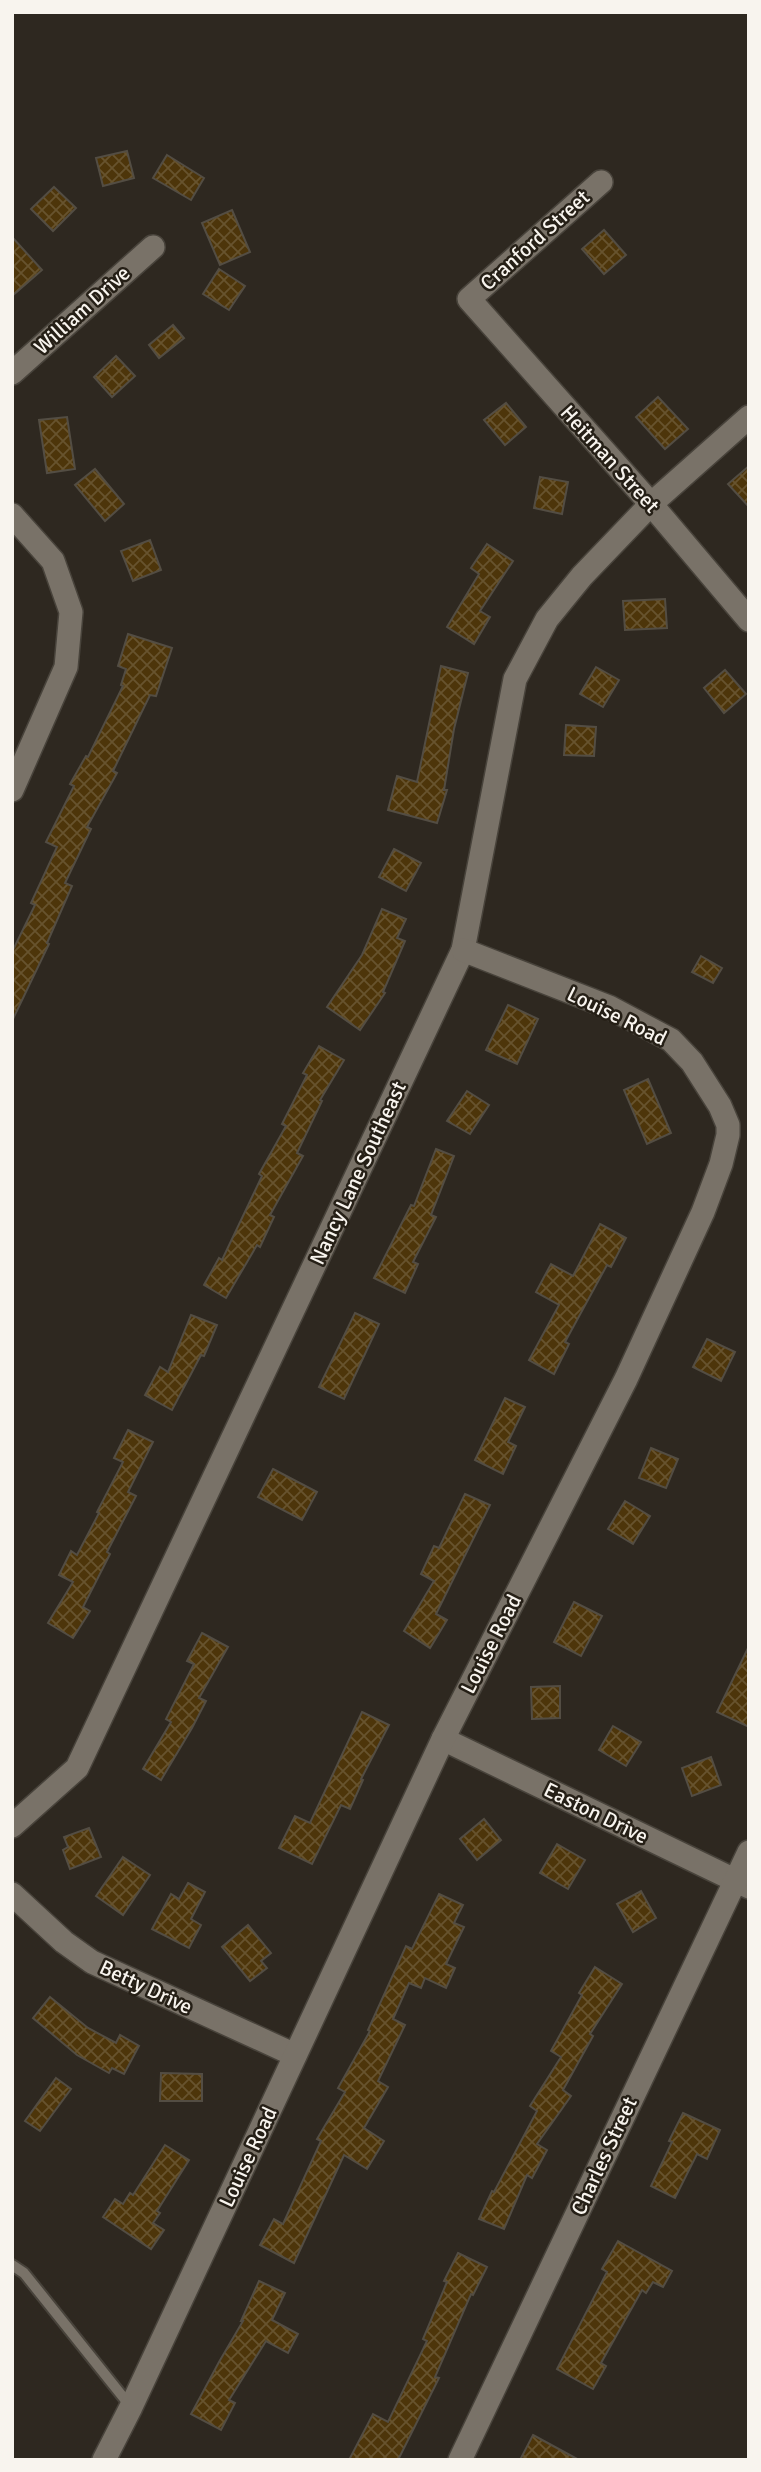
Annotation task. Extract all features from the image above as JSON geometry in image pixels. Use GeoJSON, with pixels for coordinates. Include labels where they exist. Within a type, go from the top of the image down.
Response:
{"type":"FeatureCollection","features":[{"type":"Feature","properties":{"kind":"street","name":"Cranford Street"},"geometry":{"type":"LineString","coordinates":[[469,299],[601,181]]}},
{"type":"Feature","properties":{"kind":"street","name":"William Drive"},"geometry":{"type":"LineString","coordinates":[[12,373],[153,247]]}},
{"type":"Feature","properties":{"kind":"street","name":"Heitman Street"},"geometry":{"type":"LineString","coordinates":[[469,299],[651,504],[749,620]]}},
{"type":"Feature","properties":{"kind":"street","name":"Nancy Lane Southeast"},"geometry":{"type":"LineString","coordinates":[[12,1826],[77,1768],[463,950],[514,680],[547,619],[582,576],[651,504],[749,417]]}},
{"type":"Feature","properties":{"kind":"street"},"geometry":{"type":"LineString","coordinates":[[12,515],[53,561],[71,612],[66,667],[12,790]]}},
{"type":"Feature","properties":{"kind":"street","name":"Louise Road"},"geometry":{"type":"LineString","coordinates":[[104,2460],[443,1739],[626,1378],[703,1212],[721,1164],[728,1135],[728,1125],[720,1105],[692,1062],[671,1040],[609,1007],[463,950]]}},
{"type":"Feature","properties":{"kind":"street","name":"Easton Drive"},"geometry":{"type":"LineString","coordinates":[[443,1739],[742,1884]]}},
{"type":"Feature","properties":{"kind":"street","name":"Charles Street"},"geometry":{"type":"LineString","coordinates":[[460,2460],[742,1884],[749,1852]]}},
{"type":"Feature","properties":{"kind":"street","name":"Betty Drive"},"geometry":{"type":"LineString","coordinates":[[12,1894],[64,1942],[92,1962],[295,2055]]}},
{"type":"Feature","properties":{"kind":"lane"},"geometry":{"type":"LineString","coordinates":[[12,2265],[24,2273],[131,2407]]}},
{"type":"Feature","properties":{"kind":"building"},"geometry":{"type":"Polygon","coordinates":[[[127,151],[134,178],[103,186],[96,158],[127,151]]]}},
{"type":"Feature","properties":{"kind":"building"},"geometry":{"type":"Polygon","coordinates":[[[167,155],[204,178],[191,200],[153,178],[167,155]]]}},
{"type":"Feature","properties":{"kind":"building"},"geometry":{"type":"Polygon","coordinates":[[[54,187],[76,208],[53,231],[31,209],[54,187]]]}},
{"type":"Feature","properties":{"kind":"building"},"geometry":{"type":"Polygon","coordinates":[[[232,210],[250,252],[220,265],[202,223],[232,210]]]}},
{"type":"Feature","properties":{"kind":"building"},"geometry":{"type":"Polygon","coordinates":[[[604,230],[626,255],[604,274],[582,249],[604,230]]]}},
{"type":"Feature","properties":{"kind":"building"},"geometry":{"type":"Polygon","coordinates":[[[12,237],[42,270],[12,296],[12,237]]]}},
{"type":"Feature","properties":{"kind":"building"},"geometry":{"type":"Polygon","coordinates":[[[219,269],[245,286],[229,310],[203,294],[219,269]]]}},
{"type":"Feature","properties":{"kind":"building"},"geometry":{"type":"Polygon","coordinates":[[[173,325],[184,338],[159,358],[149,345],[173,325]]]}},
{"type":"Feature","properties":{"kind":"building"},"geometry":{"type":"Polygon","coordinates":[[[116,356],[135,376],[112,397],[94,377],[116,356]]]}},
{"type":"Feature","properties":{"kind":"building"},"geometry":{"type":"Polygon","coordinates":[[[658,397],[688,429],[665,449],[636,417],[658,397]]]}},
{"type":"Feature","properties":{"kind":"building"},"geometry":{"type":"Polygon","coordinates":[[[506,403],[526,427],[505,445],[484,420],[506,403]]]}},
{"type":"Feature","properties":{"kind":"building"},"geometry":{"type":"Polygon","coordinates":[[[67,417],[75,469],[47,473],[39,420],[67,417]]]}},
{"type":"Feature","properties":{"kind":"building"},"geometry":{"type":"Polygon","coordinates":[[[749,466],[749,507],[728,484],[749,466]]]}},
{"type":"Feature","properties":{"kind":"building"},"geometry":{"type":"Polygon","coordinates":[[[95,469],[124,504],[105,521],[75,485],[95,469]]]}},
{"type":"Feature","properties":{"kind":"building"},"geometry":{"type":"Polygon","coordinates":[[[540,477],[568,482],[562,514],[534,508],[540,477]]]}},
{"type":"Feature","properties":{"kind":"building"},"geometry":{"type":"Polygon","coordinates":[[[150,540],[161,570],[133,581],[121,551],[150,540]]]}},
{"type":"Feature","properties":{"kind":"building"},"geometry":{"type":"Polygon","coordinates":[[[487,544],[513,561],[480,611],[490,617],[474,644],[447,627],[479,574],[471,568],[487,544]]]}},
{"type":"Feature","properties":{"kind":"building"},"geometry":{"type":"Polygon","coordinates":[[[665,599],[667,628],[625,630],[623,601],[665,599]]]}},
{"type":"Feature","properties":{"kind":"building"},"geometry":{"type":"Polygon","coordinates":[[[128,634],[172,648],[156,696],[150,695],[113,771],[117,773],[87,827],[91,829],[65,883],[72,886],[47,943],[49,944],[12,1021],[12,952],[35,905],[31,903],[57,847],[46,842],[74,786],[70,784],[86,756],[88,757],[123,686],[121,685],[126,669],[118,666],[128,634]]]}},
{"type":"Feature","properties":{"kind":"building"},"geometry":{"type":"Polygon","coordinates":[[[441,666],[468,673],[454,729],[444,790],[447,790],[437,823],[388,810],[397,776],[417,782],[441,666]]]}},
{"type":"Feature","properties":{"kind":"building"},"geometry":{"type":"Polygon","coordinates":[[[596,667],[619,680],[603,707],[580,694],[596,667]]]}},
{"type":"Feature","properties":{"kind":"building"},"geometry":{"type":"Polygon","coordinates":[[[725,670],[746,694],[724,713],[704,688],[725,670]]]}},
{"type":"Feature","properties":{"kind":"building"},"geometry":{"type":"Polygon","coordinates":[[[566,725],[596,727],[594,756],[564,755],[566,725]]]}},
{"type":"Feature","properties":{"kind":"building"},"geometry":{"type":"Polygon","coordinates":[[[394,849],[421,863],[406,891],[379,877],[394,849]]]}},
{"type":"Feature","properties":{"kind":"building"},"geometry":{"type":"Polygon","coordinates":[[[382,909],[406,919],[397,938],[405,941],[383,992],[385,993],[360,1030],[327,1007],[362,955],[382,909]]]}},
{"type":"Feature","properties":{"kind":"building"},"geometry":{"type":"Polygon","coordinates":[[[701,956],[722,968],[713,983],[692,972],[701,956]]]}},
{"type":"Feature","properties":{"kind":"building"},"geometry":{"type":"Polygon","coordinates":[[[508,1005],[538,1019],[517,1064],[486,1050],[508,1005]]]}},
{"type":"Feature","properties":{"kind":"building"},"geometry":{"type":"Polygon","coordinates":[[[319,1046],[344,1060],[320,1100],[322,1101],[297,1153],[303,1156],[270,1215],[274,1217],[260,1247],[257,1245],[226,1298],[204,1285],[219,1258],[222,1260],[262,1176],[259,1174],[286,1126],[282,1124],[307,1075],[303,1073],[319,1046]]]}},
{"type":"Feature","properties":{"kind":"building"},"geometry":{"type":"Polygon","coordinates":[[[648,1079],[671,1133],[647,1144],[624,1090],[648,1079]]]}},
{"type":"Feature","properties":{"kind":"building"},"geometry":{"type":"Polygon","coordinates":[[[467,1091],[489,1105],[470,1134],[447,1121],[467,1091]]]}},
{"type":"Feature","properties":{"kind":"building"},"geometry":{"type":"Polygon","coordinates":[[[436,1149],[454,1156],[431,1215],[436,1217],[413,1262],[418,1264],[405,1293],[374,1278],[411,1205],[414,1206],[436,1149]]]}},
{"type":"Feature","properties":{"kind":"building"},"geometry":{"type":"Polygon","coordinates":[[[600,1224],[626,1238],[611,1267],[607,1265],[565,1342],[569,1344],[554,1374],[529,1360],[559,1305],[536,1292],[551,1264],[573,1276],[600,1224]]]}},
{"type":"Feature","properties":{"kind":"building"},"geometry":{"type":"Polygon","coordinates":[[[355,1313],[379,1324],[344,1399],[319,1387],[355,1313]]]}},
{"type":"Feature","properties":{"kind":"building"},"geometry":{"type":"Polygon","coordinates":[[[191,1315],[217,1325],[204,1356],[201,1355],[172,1410],[145,1395],[160,1367],[168,1372],[191,1315]]]}},
{"type":"Feature","properties":{"kind":"building"},"geometry":{"type":"Polygon","coordinates":[[[707,1339],[735,1352],[721,1381],[693,1367],[707,1339]]]}},
{"type":"Feature","properties":{"kind":"building"},"geometry":{"type":"Polygon","coordinates":[[[505,1398],[525,1407],[508,1442],[516,1446],[503,1474],[475,1460],[505,1398]]]}},
{"type":"Feature","properties":{"kind":"building"},"geometry":{"type":"Polygon","coordinates":[[[128,1430],[153,1442],[128,1492],[136,1496],[83,1607],[90,1611],[73,1638],[48,1623],[73,1582],[59,1575],[71,1551],[77,1555],[99,1513],[97,1512],[123,1462],[114,1458],[128,1430]]]}},
{"type":"Feature","properties":{"kind":"building"},"geometry":{"type":"Polygon","coordinates":[[[651,1448],[678,1459],[666,1488],[639,1478],[651,1448]]]}},
{"type":"Feature","properties":{"kind":"building"},"geometry":{"type":"Polygon","coordinates":[[[273,1469],[317,1492],[302,1520],[258,1497],[273,1469]]]}},
{"type":"Feature","properties":{"kind":"building"},"geometry":{"type":"Polygon","coordinates":[[[465,1494],[490,1505],[436,1614],[447,1620],[430,1648],[404,1631],[434,1581],[421,1574],[434,1546],[439,1548],[465,1494]]]}},
{"type":"Feature","properties":{"kind":"building"},"geometry":{"type":"Polygon","coordinates":[[[625,1501],[650,1516],[633,1544],[608,1529],[625,1501]]]}},
{"type":"Feature","properties":{"kind":"building"},"geometry":{"type":"Polygon","coordinates":[[[574,1602],[602,1616],[581,1656],[554,1642],[574,1602]]]}},
{"type":"Feature","properties":{"kind":"building"},"geometry":{"type":"Polygon","coordinates":[[[202,1633],[228,1647],[199,1698],[206,1701],[161,1780],[143,1769],[171,1722],[166,1719],[194,1664],[187,1661],[202,1633]]]}},
{"type":"Feature","properties":{"kind":"building"},"geometry":{"type":"Polygon","coordinates":[[[749,1646],[749,1727],[717,1712],[749,1646]]]}},
{"type":"Feature","properties":{"kind":"building"},"geometry":{"type":"Polygon","coordinates":[[[560,1686],[560,1718],[532,1719],[531,1687],[560,1686]]]}},
{"type":"Feature","properties":{"kind":"building"},"geometry":{"type":"Polygon","coordinates":[[[362,1712],[389,1725],[361,1779],[363,1780],[350,1809],[341,1805],[312,1864],[279,1848],[295,1816],[310,1823],[362,1712]]]}},
{"type":"Feature","properties":{"kind":"building"},"geometry":{"type":"Polygon","coordinates":[[[613,1726],[641,1742],[626,1766],[599,1750],[613,1726]]]}},
{"type":"Feature","properties":{"kind":"building"},"geometry":{"type":"Polygon","coordinates":[[[711,1757],[721,1785],[692,1796],[682,1768],[711,1757]]]}},
{"type":"Feature","properties":{"kind":"building"},"geometry":{"type":"Polygon","coordinates":[[[484,1819],[501,1840],[477,1860],[460,1839],[484,1819]]]}},
{"type":"Feature","properties":{"kind":"building"},"geometry":{"type":"Polygon","coordinates":[[[89,1828],[101,1857],[70,1869],[63,1850],[68,1847],[64,1837],[89,1828]]]}},
{"type":"Feature","properties":{"kind":"building"},"geometry":{"type":"Polygon","coordinates":[[[557,1844],[585,1860],[568,1889],[540,1873],[557,1844]]]}},
{"type":"Feature","properties":{"kind":"building"},"geometry":{"type":"Polygon","coordinates":[[[123,1857],[150,1875],[123,1915],[96,1896],[123,1857]]]}},
{"type":"Feature","properties":{"kind":"building"},"geometry":{"type":"Polygon","coordinates":[[[188,1883],[205,1892],[191,1919],[201,1925],[189,1948],[152,1929],[171,1894],[179,1899],[188,1883]]]}},
{"type":"Feature","properties":{"kind":"building"},"geometry":{"type":"Polygon","coordinates":[[[641,1891],[656,1918],[633,1932],[617,1904],[641,1891]]]}},
{"type":"Feature","properties":{"kind":"building"},"geometry":{"type":"Polygon","coordinates":[[[439,1894],[463,1905],[454,1923],[464,1927],[446,1964],[455,1968],[446,1988],[425,1978],[421,1988],[409,1983],[393,2019],[405,2025],[378,2081],[388,2087],[364,2128],[384,2141],[367,2169],[344,2155],[294,2263],[260,2245],[274,2219],[283,2224],[321,2141],[317,2139],[345,2092],[338,2088],[370,2031],[368,2030],[406,1946],[412,1949],[439,1894]]]}},
{"type":"Feature","properties":{"kind":"building"},"geometry":{"type":"Polygon","coordinates":[[[248,1925],[271,1953],[261,1961],[267,1968],[250,1981],[222,1947],[248,1925]]]}},
{"type":"Feature","properties":{"kind":"building"},"geometry":{"type":"Polygon","coordinates":[[[595,1967],[622,1984],[590,2034],[593,2036],[563,2090],[571,2096],[537,2144],[547,2150],[532,2178],[527,2175],[504,2229],[479,2219],[537,2111],[530,2106],[561,2057],[551,2051],[582,1995],[579,1993],[595,1967]]]}},
{"type":"Feature","properties":{"kind":"building"},"geometry":{"type":"Polygon","coordinates":[[[50,1997],[88,2028],[116,2043],[120,2035],[139,2046],[124,2074],[112,2068],[109,2073],[77,2055],[33,2018],[50,1997]]]}},
{"type":"Feature","properties":{"kind":"building"},"geometry":{"type":"Polygon","coordinates":[[[161,2073],[202,2074],[202,2101],[160,2101],[161,2073]]]}},
{"type":"Feature","properties":{"kind":"building"},"geometry":{"type":"Polygon","coordinates":[[[56,2078],[71,2089],[40,2131],[25,2121],[56,2078]]]}},
{"type":"Feature","properties":{"kind":"building"},"geometry":{"type":"Polygon","coordinates":[[[683,2113],[720,2130],[707,2159],[697,2154],[675,2198],[651,2186],[683,2113]]]}},
{"type":"Feature","properties":{"kind":"building"},"geometry":{"type":"Polygon","coordinates":[[[165,2145],[189,2160],[157,2211],[160,2213],[153,2223],[164,2230],[151,2249],[103,2217],[115,2199],[123,2204],[130,2193],[133,2195],[165,2145]]]}},
{"type":"Feature","properties":{"kind":"building"},"geometry":{"type":"Polygon","coordinates":[[[618,2241],[672,2271],[663,2287],[653,2282],[646,2293],[642,2290],[601,2363],[606,2366],[593,2389],[557,2369],[607,2272],[602,2269],[618,2241]]]}},
{"type":"Feature","properties":{"kind":"building"},"geometry":{"type":"Polygon","coordinates":[[[458,2253],[487,2267],[473,2295],[471,2294],[435,2377],[439,2378],[398,2460],[349,2460],[373,2414],[388,2422],[427,2341],[423,2339],[447,2282],[444,2281],[458,2253]]]}},
{"type":"Feature","properties":{"kind":"building"},"geometry":{"type":"Polygon","coordinates":[[[259,2281],[285,2293],[272,2320],[298,2334],[288,2353],[266,2341],[229,2400],[235,2403],[221,2430],[191,2414],[243,2321],[259,2281]]]}},
{"type":"Feature","properties":{"kind":"building"},"geometry":{"type":"Polygon","coordinates":[[[533,2435],[579,2460],[520,2460],[533,2435]]]}}]}
